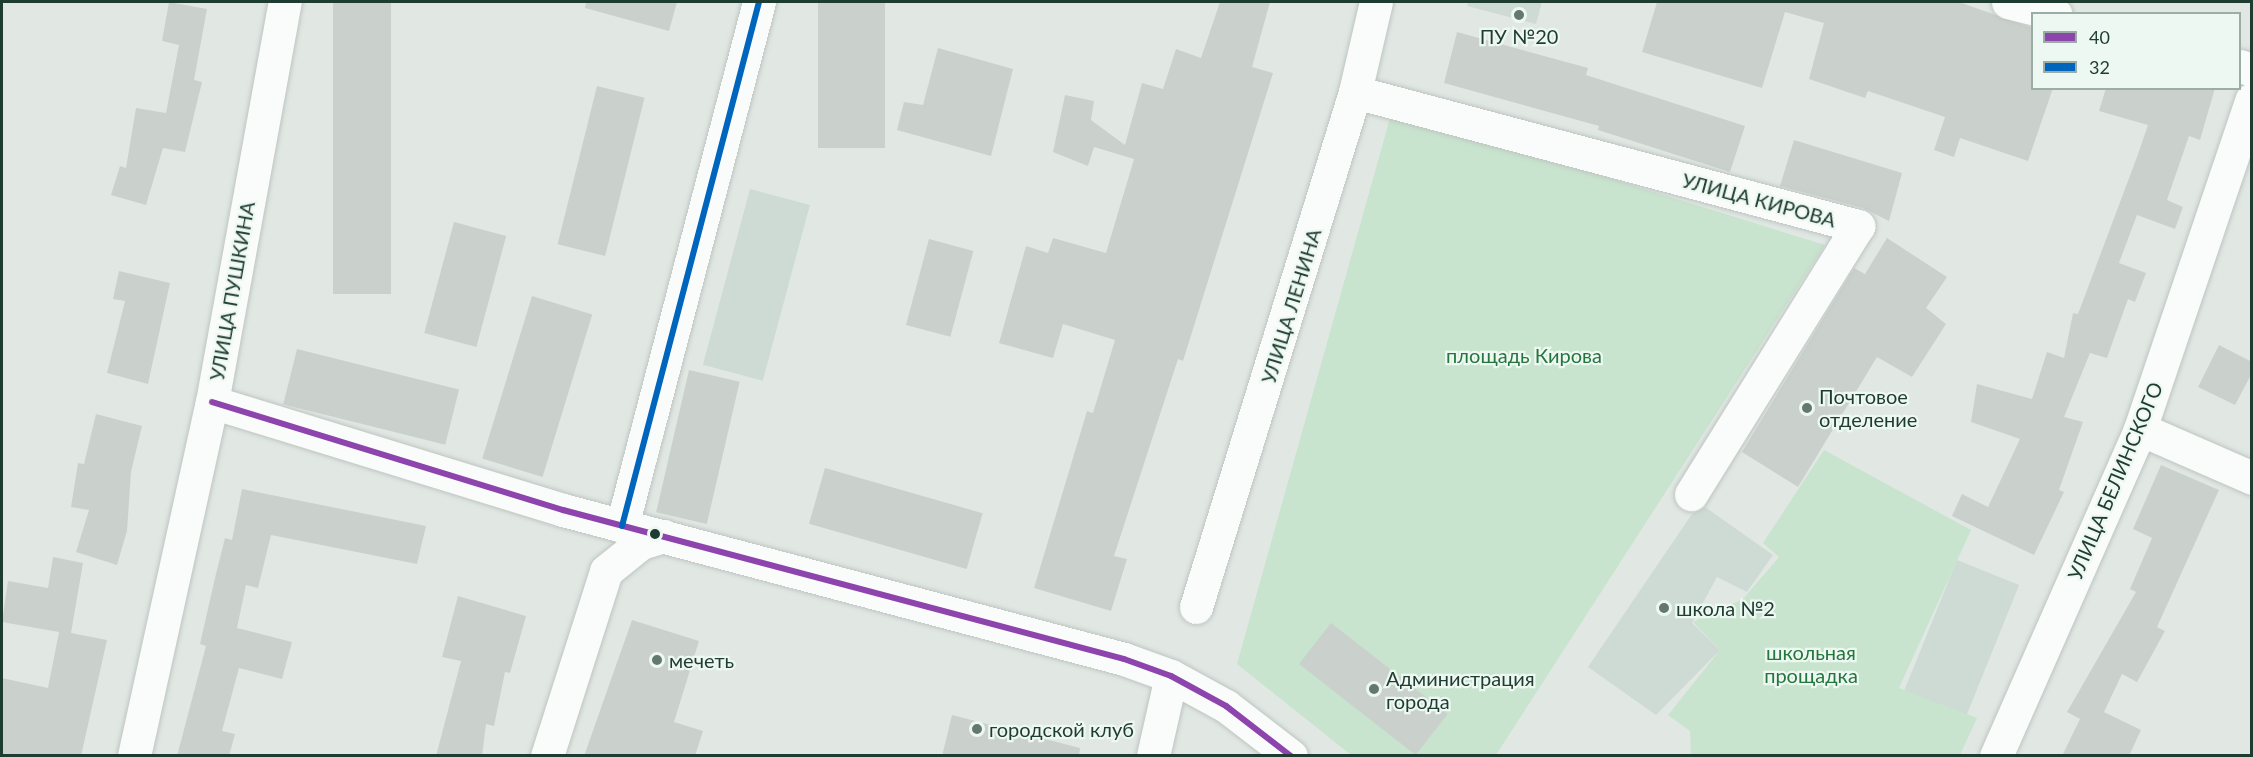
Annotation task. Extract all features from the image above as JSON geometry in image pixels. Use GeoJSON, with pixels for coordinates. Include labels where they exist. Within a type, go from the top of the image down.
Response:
{"type":"FeatureCollection","features":[{"type":"Feature","properties":{"kind":"street","name":"УЛИЦА ПУШКИНА"},"geometry":{"type":"LineString","coordinates":[[134,756],[212,402],[285,2]]}},
{"type":"Feature","properties":{"kind":"street"},"geometry":{"type":"LineString","coordinates":[[622,526],[759,2]]}},
{"type":"Feature","properties":{"kind":"street","name":"УЛИЦА ЛЕНИНА"},"geometry":{"type":"LineString","coordinates":[[1196,608],[1355,92],[1376,2]]}},
{"type":"Feature","properties":{"kind":"street"},"geometry":{"type":"LineString","coordinates":[[2008,2],[2047,12]]}},
{"type":"Feature","properties":{"kind":"street","name":"УЛИЦА КИРОВА"},"geometry":{"type":"LineString","coordinates":[[1355,92],[1858,226],[1691,494]]}},
{"type":"Feature","properties":{"kind":"street","name":"УЛИЦА БЕЛИНСКОГО"},"geometry":{"type":"LineString","coordinates":[[1996,756],[2140,429],[2252,99]]}},
{"type":"Feature","properties":{"kind":"street"},"geometry":{"type":"LineString","coordinates":[[212,402],[564,510],[1112,656],[1171,676],[1226,706],[1291,756]]}},
{"type":"Feature","properties":{"kind":"street"},"geometry":{"type":"LineString","coordinates":[[2140,429],[2252,478]]}},
{"type":"Feature","properties":{"kind":"street"},"geometry":{"type":"LineString","coordinates":[[564,510],[593,543],[606,571]]}},
{"type":"Feature","properties":{"kind":"street"},"geometry":{"type":"LineString","coordinates":[[547,756],[606,571],[641,543],[664,536]]}},
{"type":"Feature","properties":{"kind":"street"},"geometry":{"type":"LineString","coordinates":[[1153,756],[1171,676]]}},
{"type":"Feature","properties":{"kind":"shaded area","name":"ПУ №20"},"geometry":{"type":"Polygon","coordinates":[[[1468,2],[1542,2],[1536,24],[1467,6],[1468,2]]]}},
{"type":"Feature","properties":{"kind":"shaded area"},"geometry":{"type":"Polygon","coordinates":[[[750,189],[810,205],[763,381],[703,365],[750,189]]]}},
{"type":"Feature","properties":{"kind":"shaded area","name":"школа №2"},"geometry":{"type":"Polygon","coordinates":[[[1705,507],[1773,555],[1747,592],[1717,577],[1692,623],[1720,650],[1656,715],[1588,667],[1692,514],[1705,507]]]}},
{"type":"Feature","properties":{"kind":"shaded area"},"geometry":{"type":"Polygon","coordinates":[[[1957,560],[2019,585],[1966,717],[1904,692],[1957,560]]]}},
{"type":"Feature","properties":{"kind":"green space","name":"площадь Кирова"},"geometry":{"type":"Polygon","coordinates":[[[1392,111],[1825,245],[1496,755],[1351,755],[1237,664],[1392,111]]]}},
{"type":"Feature","properties":{"kind":"green space","name":"школьная прощадка"},"geometry":{"type":"Polygon","coordinates":[[[1824,450],[1971,530],[1899,688],[1977,718],[1960,755],[1691,755],[1690,731],[1668,715],[1720,650],[1693,622],[1743,599],[1779,557],[1763,543],[1824,450]]]}},
{"type":"Feature","properties":{"kind":"building"},"geometry":{"type":"Polygon","coordinates":[[[169,2],[207,9],[194,80],[202,82],[185,152],[163,148],[146,205],[111,195],[120,166],[126,168],[136,108],[166,113],[179,45],[162,41],[169,2]]]}},
{"type":"Feature","properties":{"kind":"building"},"geometry":{"type":"Polygon","coordinates":[[[333,2],[391,2],[391,294],[333,294],[333,2]]]}},
{"type":"Feature","properties":{"kind":"building"},"geometry":{"type":"Polygon","coordinates":[[[586,2],[677,2],[669,31],[585,8],[586,2]]]}},
{"type":"Feature","properties":{"kind":"building"},"geometry":{"type":"Polygon","coordinates":[[[818,2],[885,2],[885,148],[818,148],[818,2]]]}},
{"type":"Feature","properties":{"kind":"building"},"geometry":{"type":"Polygon","coordinates":[[[1220,2],[1270,2],[1252,67],[1273,73],[1183,361],[1178,359],[1114,556],[1127,559],[1111,611],[1034,588],[1087,411],[1093,413],[1115,340],[1063,324],[1053,358],[999,343],[1026,246],[1048,253],[1053,238],[1106,253],[1134,159],[1094,147],[1088,166],[1053,152],[1065,95],[1094,101],[1091,120],[1125,145],[1142,83],[1163,89],[1176,49],[1201,58],[1220,2]]]}},
{"type":"Feature","properties":{"kind":"building"},"geometry":{"type":"Polygon","coordinates":[[[1657,2],[1959,2],[2031,28],[2031,90],[2052,90],[2028,161],[1960,138],[1954,157],[1934,150],[1945,117],[1868,91],[1865,98],[1809,79],[1824,23],[1785,12],[1762,88],[1642,52],[1657,2]]]}},
{"type":"Feature","properties":{"kind":"building"},"geometry":{"type":"Polygon","coordinates":[[[1457,32],[1588,68],[1586,75],[1745,126],[1730,172],[1598,130],[1599,126],[1444,83],[1457,32]]]}},
{"type":"Feature","properties":{"kind":"building"},"geometry":{"type":"Polygon","coordinates":[[[938,48],[1013,69],[991,156],[897,130],[904,102],[923,105],[938,48]]]}},
{"type":"Feature","properties":{"kind":"building"},"geometry":{"type":"Polygon","coordinates":[[[597,86],[645,98],[605,256],[558,244],[597,86]]]}},
{"type":"Feature","properties":{"kind":"building"},"geometry":{"type":"Polygon","coordinates":[[[2105,90],[2214,90],[2200,140],[2189,136],[2167,200],[2183,207],[2175,229],[2137,215],[2119,263],[2146,273],[2135,302],[2128,299],[2107,358],[2090,353],[2064,417],[2083,422],[2059,490],[2064,492],[2034,555],[1952,516],[1962,494],[1988,507],[2020,439],[1971,422],[1977,384],[2032,399],[2047,352],[2064,358],[2073,313],[2078,314],[2137,157],[2148,125],[2099,111],[2105,90]]]}},
{"type":"Feature","properties":{"kind":"building"},"geometry":{"type":"Polygon","coordinates":[[[1794,140],[1902,173],[1889,221],[1863,208],[1780,186],[1794,140]]]}},
{"type":"Feature","properties":{"kind":"building"},"geometry":{"type":"Polygon","coordinates":[[[454,222],[506,236],[476,347],[424,333],[454,222]]]}},
{"type":"Feature","properties":{"kind":"building"},"geometry":{"type":"Polygon","coordinates":[[[1887,238],[1947,277],[1926,308],[1946,324],[1912,377],[1877,357],[1798,487],[1742,452],[1854,268],[1865,274],[1887,238]]]}},
{"type":"Feature","properties":{"kind":"building"},"geometry":{"type":"Polygon","coordinates":[[[929,239],[973,251],[950,337],[906,325],[929,239]]]}},
{"type":"Feature","properties":{"kind":"building"},"geometry":{"type":"Polygon","coordinates":[[[119,271],[170,283],[148,384],[107,373],[125,301],[113,299],[119,271]]]}},
{"type":"Feature","properties":{"kind":"building"},"geometry":{"type":"Polygon","coordinates":[[[532,296],[592,314],[543,477],[482,459],[532,296]]]}},
{"type":"Feature","properties":{"kind":"building"},"geometry":{"type":"Polygon","coordinates":[[[2219,345],[2252,362],[2252,373],[2235,405],[2198,387],[2219,345]]]}},
{"type":"Feature","properties":{"kind":"building"},"geometry":{"type":"Polygon","coordinates":[[[297,349],[459,389],[445,445],[283,404],[297,349]]]}},
{"type":"Feature","properties":{"kind":"building"},"geometry":{"type":"Polygon","coordinates":[[[689,370],[740,382],[707,524],[656,512],[689,370]]]}},
{"type":"Feature","properties":{"kind":"building"},"geometry":{"type":"Polygon","coordinates":[[[96,414],[142,426],[131,472],[127,531],[117,565],[76,552],[89,510],[71,507],[78,463],[84,464],[96,414]]]}},
{"type":"Feature","properties":{"kind":"building"},"geometry":{"type":"Polygon","coordinates":[[[2161,465],[2219,490],[2157,627],[2165,631],[2137,682],[2122,674],[2104,712],[2141,730],[2129,756],[2062,756],[2080,719],[2067,712],[2136,592],[2130,589],[2152,538],[2133,529],[2161,465]]]}},
{"type":"Feature","properties":{"kind":"building"},"geometry":{"type":"Polygon","coordinates":[[[825,468],[983,513],[967,569],[809,524],[825,468]]]}},
{"type":"Feature","properties":{"kind":"building"},"geometry":{"type":"Polygon","coordinates":[[[242,489],[426,526],[417,564],[271,535],[258,588],[246,585],[237,628],[292,642],[282,679],[239,668],[222,731],[235,734],[229,756],[177,756],[206,646],[200,644],[215,578],[225,538],[232,540],[242,489]]]}},
{"type":"Feature","properties":{"kind":"building"},"geometry":{"type":"Polygon","coordinates":[[[53,557],[83,563],[71,633],[107,640],[81,756],[2,756],[2,678],[48,688],[59,632],[2,622],[8,581],[48,588],[53,557]]]}},
{"type":"Feature","properties":{"kind":"building"},"geometry":{"type":"Polygon","coordinates":[[[458,596],[526,616],[510,673],[505,672],[494,726],[486,724],[482,756],[436,756],[461,661],[442,657],[458,596]]]}},
{"type":"Feature","properties":{"kind":"building"},"geometry":{"type":"Polygon","coordinates":[[[632,620],[699,641],[674,722],[703,731],[695,756],[584,756],[632,620]]]}},
{"type":"Feature","properties":{"kind":"building","name":"Администрация города"},"geometry":{"type":"Polygon","coordinates":[[[1331,623],[1448,714],[1416,755],[1299,664],[1331,623]]]}},
{"type":"Feature","properties":{"kind":"building","name":"городской клуб"},"geometry":{"type":"Polygon","coordinates":[[[952,715],[1080,748],[1079,756],[942,756],[952,715]]]}},
{"type":"Feature","properties":{"kind":"transit line","name":"32"},"geometry":{"type":"LineString","coordinates":[[622,526],[759,2]]}},
{"type":"Feature","properties":{"kind":"transit line","name":"40"},"geometry":{"type":"LineString","coordinates":[[212,402],[563,510],[1124,659],[1171,676],[1226,706],[1291,756]]}},
{"type":"Feature","properties":{"kind":"place","name":"ПУ №20"},"geometry":{"type":"Point","coordinates":[1519,15]}},
{"type":"Feature","properties":{"kind":"place","name":"Почтовое отделение"},"geometry":{"type":"Point","coordinates":[1807,408]}},
{"type":"Feature","properties":{"kind":"place","name":"школа №2"},"geometry":{"type":"Point","coordinates":[1664,608]}},
{"type":"Feature","properties":{"kind":"place","name":"мечеть"},"geometry":{"type":"Point","coordinates":[657,660]}},
{"type":"Feature","properties":{"kind":"place","name":"Администрация города"},"geometry":{"type":"Point","coordinates":[1374,689]}},
{"type":"Feature","properties":{"kind":"place","name":"городской клуб"},"geometry":{"type":"Point","coordinates":[977,729]}}]}
